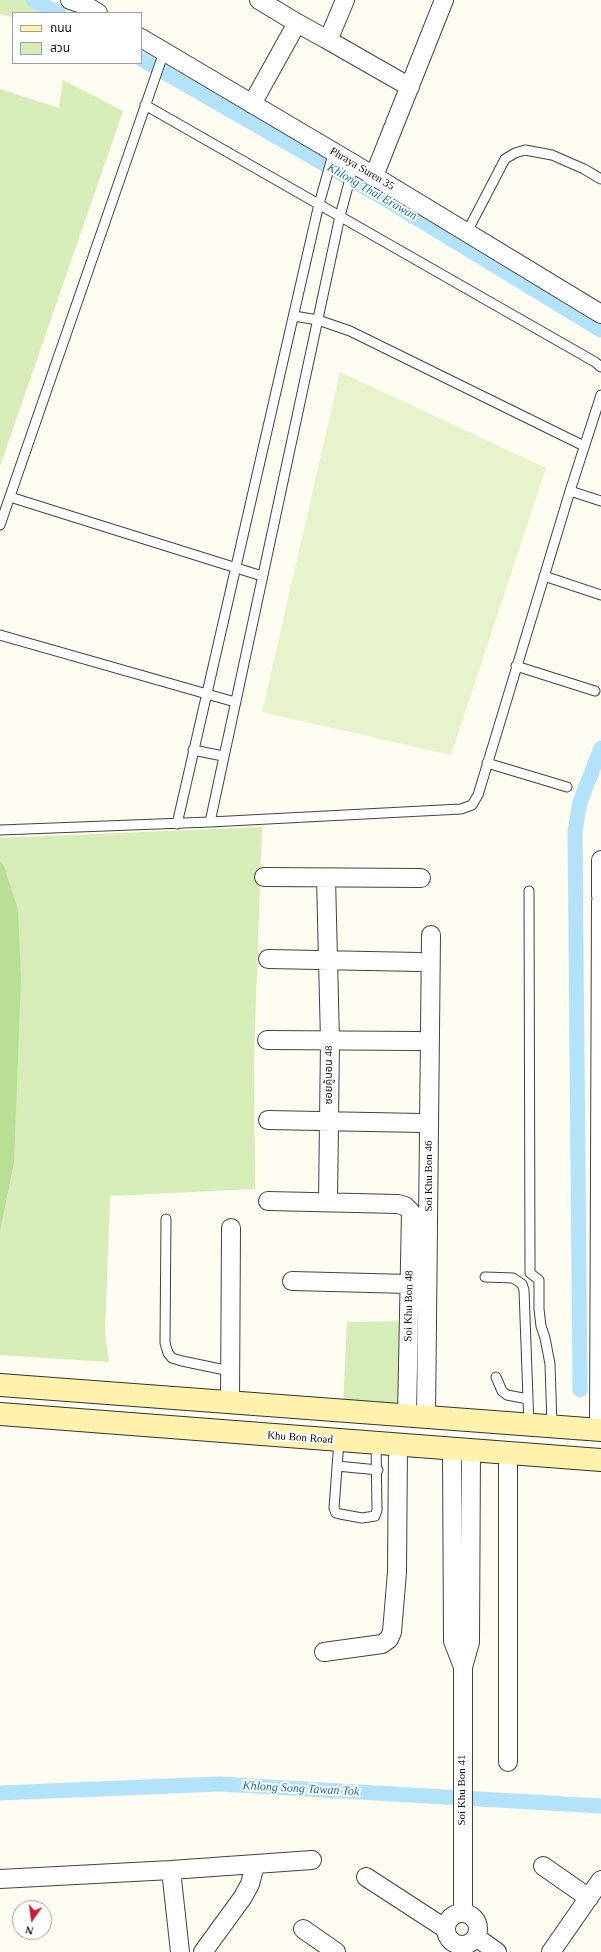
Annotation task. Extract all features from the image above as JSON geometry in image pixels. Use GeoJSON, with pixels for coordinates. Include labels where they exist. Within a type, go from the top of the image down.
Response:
{"type":"FeatureCollection","features":[{"type":"Feature","properties":{"kind":"main road"},"geometry":{"type":"LineString","coordinates":[[0,1385],[600,1430]]}},
{"type":"Feature","properties":{"kind":"main road","name":"Khu Bon Road"},"geometry":{"type":"LineString","coordinates":[[0,1414],[461,1451],[601,1460]]}},
{"type":"Feature","properties":{"kind":"street"},"geometry":{"type":"LineString","coordinates":[[259,0],[410,87]]}},
{"type":"Feature","properties":{"kind":"street"},"geometry":{"type":"LineString","coordinates":[[326,39],[332,31],[345,0]]}},
{"type":"Feature","properties":{"kind":"street"},"geometry":{"type":"LineString","coordinates":[[374,176],[444,0]]}},
{"type":"Feature","properties":{"kind":"street"},"geometry":{"type":"LineString","coordinates":[[252,104],[297,23]]}},
{"type":"Feature","properties":{"kind":"street","name":"Phraya Suren 35"},"geometry":{"type":"LineString","coordinates":[[142,39],[334,151],[601,314]]}},
{"type":"Feature","properties":{"kind":"street"},"geometry":{"type":"LineString","coordinates":[[601,860],[601,896]]}},
{"type":"Feature","properties":{"kind":"street"},"geometry":{"type":"LineString","coordinates":[[264,877],[421,878]]}},
{"type":"Feature","properties":{"kind":"street","name":"ซอยคู้บอน 48"},"geometry":{"type":"LineString","coordinates":[[326,878],[330,1041],[328,1202]]}},
{"type":"Feature","properties":{"kind":"street"},"geometry":{"type":"LineString","coordinates":[[600,1430],[601,901]]}},
{"type":"Feature","properties":{"kind":"street","name":"Soi Khu Bon 46"},"geometry":{"type":"LineString","coordinates":[[416,1416],[431,935]]}},
{"type":"Feature","properties":{"kind":"street"},"geometry":{"type":"LineString","coordinates":[[268,959],[419,962]]}},
{"type":"Feature","properties":{"kind":"street"},"geometry":{"type":"LineString","coordinates":[[267,1040],[420,1041]]}},
{"type":"Feature","properties":{"kind":"street"},"geometry":{"type":"LineString","coordinates":[[268,1120],[421,1123]]}},
{"type":"Feature","properties":{"kind":"street"},"geometry":{"type":"LineString","coordinates":[[268,1201],[328,1202]]}},
{"type":"Feature","properties":{"kind":"street","name":"Soi Khu Bon 48"},"geometry":{"type":"LineString","coordinates":[[328,1202],[398,1204],[409,1209],[411,1212],[409,1284],[416,1416]]}},
{"type":"Feature","properties":{"kind":"street"},"geometry":{"type":"LineString","coordinates":[[230,1402],[231,1228]]}},
{"type":"Feature","properties":{"kind":"street"},"geometry":{"type":"LineString","coordinates":[[292,1281],[409,1284]]}},
{"type":"Feature","properties":{"kind":"street"},"geometry":{"type":"LineString","coordinates":[[324,1652],[382,1644],[389,1639],[392,1632],[397,1572],[398,1445]]}},
{"type":"Feature","properties":{"kind":"street","name":"Soi Khu Bon 41"},"geometry":{"type":"LineString","coordinates":[[461,1451],[470,1642],[463,1667],[463,1912]]}},
{"type":"Feature","properties":{"kind":"street"},"geometry":{"type":"LineString","coordinates":[[508,1454],[508,1762]]}},
{"type":"Feature","properties":{"kind":"street"},"geometry":{"type":"LineString","coordinates":[[0,1879],[255,1865],[312,1860]]}},
{"type":"Feature","properties":{"kind":"street"},"geometry":{"type":"LineString","coordinates":[[203,1952],[243,1897],[250,1884],[255,1865]]}},
{"type":"Feature","properties":{"kind":"street"},"geometry":{"type":"LineString","coordinates":[[543,1866],[589,1898]]}},
{"type":"Feature","properties":{"kind":"street"},"geometry":{"type":"LineString","coordinates":[[171,1870],[180,1952]]}},
{"type":"Feature","properties":{"kind":"street"},"geometry":{"type":"LineString","coordinates":[[366,1878],[446,1930]]}},
{"type":"Feature","properties":{"kind":"street"},"geometry":{"type":"LineString","coordinates":[[551,1952],[601,1880]]}},
{"type":"Feature","properties":{"kind":"street"},"geometry":{"type":"LineString","coordinates":[[463,1912],[475,1918],[478,1931],[476,1937],[458,1948],[450,1939],[446,1930],[446,1924],[453,1915],[463,1912]]}},
{"type":"Feature","properties":{"kind":"street"},"geometry":{"type":"LineString","coordinates":[[303,1929],[336,1952]]}},
{"type":"Feature","properties":{"kind":"street"},"geometry":{"type":"LineString","coordinates":[[476,1937],[497,1952]]}},
{"type":"Feature","properties":{"kind":"lane"},"geometry":{"type":"LineString","coordinates":[[0,525],[164,52]]}},
{"type":"Feature","properties":{"kind":"lane"},"geometry":{"type":"LineString","coordinates":[[145,105],[590,358],[601,367]]}},
{"type":"Feature","properties":{"kind":"lane"},"geometry":{"type":"LineString","coordinates":[[467,232],[505,160],[515,153],[525,150],[552,155],[572,162],[601,179]]}},
{"type":"Feature","properties":{"kind":"lane"},"geometry":{"type":"LineString","coordinates":[[177,824],[319,204],[334,151]]}},
{"type":"Feature","properties":{"kind":"lane"},"geometry":{"type":"LineString","coordinates":[[210,822],[340,216],[354,164]]}},
{"type":"Feature","properties":{"kind":"lane"},"geometry":{"type":"LineString","coordinates":[[294,316],[318,320],[350,332],[584,446]]}},
{"type":"Feature","properties":{"kind":"lane"},"geometry":{"type":"LineString","coordinates":[[0,830],[177,824],[464,809],[472,805],[477,798],[570,491],[601,398]]}},
{"type":"Feature","properties":{"kind":"lane"},"geometry":{"type":"LineString","coordinates":[[570,491],[601,501]]}},
{"type":"Feature","properties":{"kind":"lane"},"geometry":{"type":"LineString","coordinates":[[10,497],[262,576]]}},
{"type":"Feature","properties":{"kind":"lane"},"geometry":{"type":"LineString","coordinates":[[544,576],[601,595]]}},
{"type":"Feature","properties":{"kind":"lane"},"geometry":{"type":"LineString","coordinates":[[0,634],[206,695],[235,702]]}},
{"type":"Feature","properties":{"kind":"lane"},"geometry":{"type":"LineString","coordinates":[[516,666],[595,691]]}},
{"type":"Feature","properties":{"kind":"lane"},"geometry":{"type":"LineString","coordinates":[[193,750],[223,756]]}},
{"type":"Feature","properties":{"kind":"lane"},"geometry":{"type":"LineString","coordinates":[[487,763],[567,787]]}},
{"type":"Feature","properties":{"kind":"lane"},"geometry":{"type":"LineString","coordinates":[[529,891],[530,1273],[539,1280],[540,1320],[550,1364],[552,1426]]}},
{"type":"Feature","properties":{"kind":"lane"},"geometry":{"type":"LineString","coordinates":[[166,1218],[164,1343],[168,1353],[172,1358],[182,1361],[230,1371]]}},
{"type":"Feature","properties":{"kind":"lane"},"geometry":{"type":"LineString","coordinates":[[485,1277],[513,1278],[522,1284],[524,1290],[528,1425]]}},
{"type":"Feature","properties":{"kind":"lane"},"geometry":{"type":"LineString","coordinates":[[496,1377],[502,1391],[507,1395],[528,1399]]}},
{"type":"Feature","properties":{"kind":"lane"},"geometry":{"type":"LineString","coordinates":[[338,1441],[334,1500],[336,1513],[362,1518],[375,1516],[377,1510],[378,1470],[376,1444]]}},
{"type":"Feature","properties":{"kind":"lane"},"geometry":{"type":"LineString","coordinates":[[337,1466],[378,1470]]}},
{"type":"Feature","properties":{"kind":"green space"},"geometry":{"type":"Polygon","coordinates":[[[0,0],[45,0],[40,12],[12,12],[12,17],[0,14],[0,0]]]}},
{"type":"Feature","properties":{"kind":"green space"},"geometry":{"type":"Polygon","coordinates":[[[63,80],[123,111],[0,466],[0,89],[59,108],[63,80]]]}},
{"type":"Feature","properties":{"kind":"green space"},"geometry":{"type":"Polygon","coordinates":[[[340,372],[546,468],[451,755],[262,712],[340,372]]]}},
{"type":"Feature","properties":{"kind":"green space"},"geometry":{"type":"Polygon","coordinates":[[[262,827],[254,1057],[255,1189],[110,1196],[105,1334],[109,1362],[0,1355],[0,1232],[14,1163],[4,866],[0,861],[0,838],[262,827]]]}},
{"type":"Feature","properties":{"kind":"green space"},"geometry":{"type":"Polygon","coordinates":[[[0,861],[4,866],[18,910],[21,977],[14,1163],[0,1232],[0,861]]]}},
{"type":"Feature","properties":{"kind":"green space"},"geometry":{"type":"Polygon","coordinates":[[[402,1321],[397,1411],[343,1406],[347,1322],[402,1321]]]}},
{"type":"Feature","properties":{"kind":"waterway","name":"Khlong Thai Erawan"},"geometry":{"type":"LineString","coordinates":[[33,0],[57,12]]}},
{"type":"Feature","properties":{"kind":"waterway","name":"Khlong Thai Erawan"},"geometry":{"type":"LineString","coordinates":[[142,60],[387,200],[601,330]]}},
{"type":"Feature","properties":{"kind":"waterway"},"geometry":{"type":"LineString","coordinates":[[580,1390],[575,831],[580,802],[601,748]]}},
{"type":"Feature","properties":{"kind":"waterway","name":"Khlong Song Tawan Tok"},"geometry":{"type":"LineString","coordinates":[[0,1793],[220,1784],[601,1806]]}}]}
